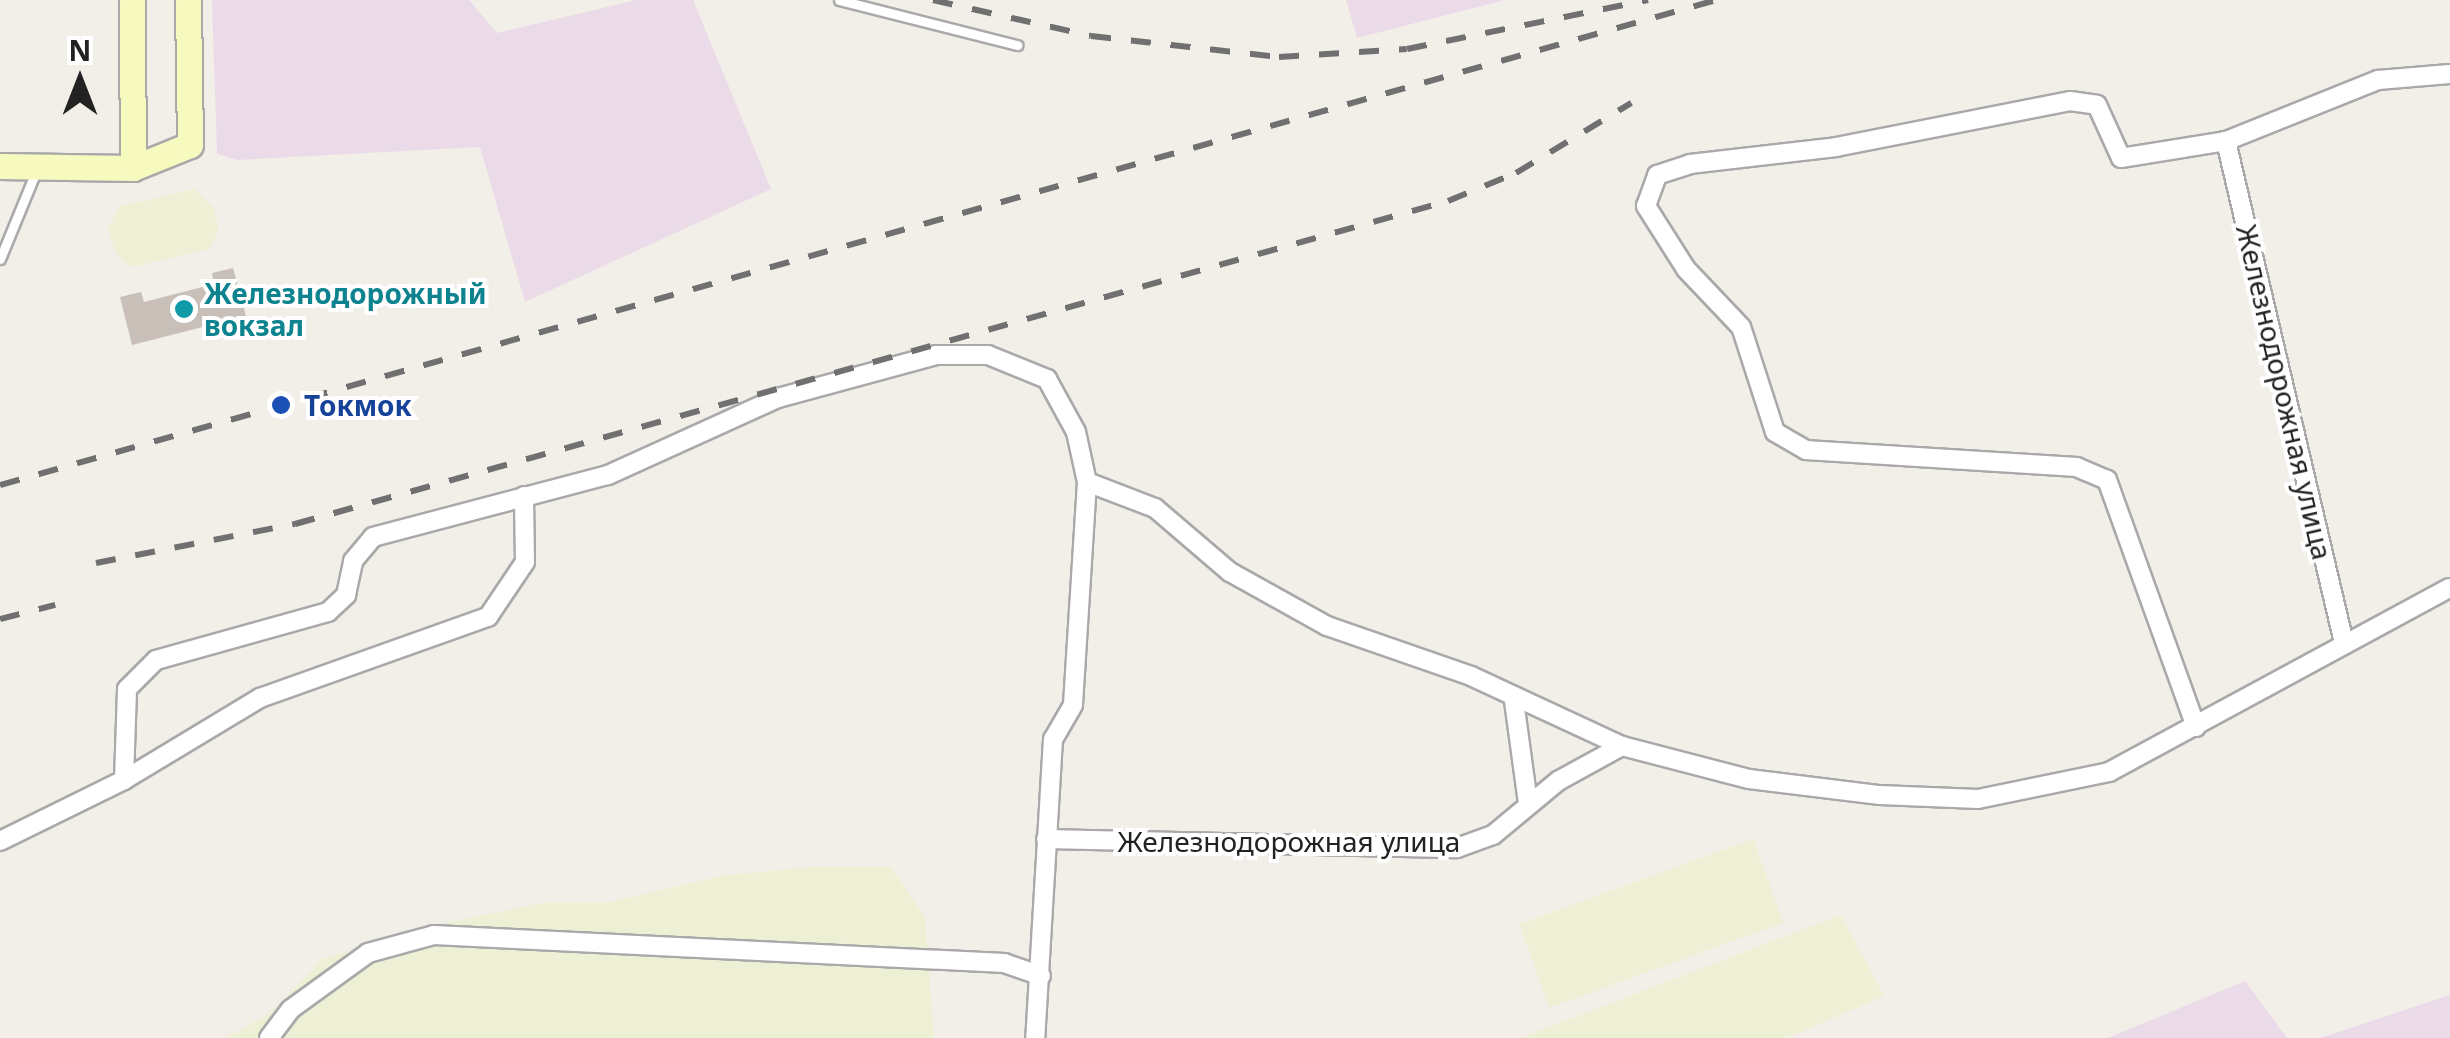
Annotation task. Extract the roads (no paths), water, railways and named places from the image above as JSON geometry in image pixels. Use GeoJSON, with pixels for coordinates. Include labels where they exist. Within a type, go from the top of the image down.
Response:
{"type":"FeatureCollection","features":[{"type":"Feature","properties":{"kind":"street"},"geometry":{"type":"LineString","coordinates":[[132,0],[133,168]]}},
{"type":"Feature","properties":{"kind":"street"},"geometry":{"type":"LineString","coordinates":[[0,166],[133,168],[190,145],[188,0]]}},
{"type":"Feature","properties":{"kind":"street"},"geometry":{"type":"LineString","coordinates":[[2196,727],[2108,480],[2077,467],[1806,450],[1775,432],[1741,327],[1686,269],[1646,206],[1648,186],[1690,164],[1836,147],[2086,100],[2097,106],[2122,158],[2226,141],[2378,80],[2450,74]]}},
{"type":"Feature","properties":{"kind":"street","name":"Железнодорожная улица"},"geometry":{"type":"LineString","coordinates":[[2226,141],[2344,643]]}},
{"type":"Feature","properties":{"kind":"street"},"geometry":{"type":"LineString","coordinates":[[124,780],[127,689],[156,660],[328,612],[346,595],[353,561],[373,537],[608,475],[778,398],[936,354],[988,354],[1047,378],[1076,432],[1087,482],[1073,705],[1053,740],[1035,1038]]}},
{"type":"Feature","properties":{"kind":"street"},"geometry":{"type":"LineString","coordinates":[[1087,482],[1156,508],[1230,572],[1327,626],[1471,676],[1514,701],[1622,746],[1749,778],[1978,800],[2108,772],[2450,588]]}},
{"type":"Feature","properties":{"kind":"street"},"geometry":{"type":"LineString","coordinates":[[0,841],[124,780],[260,698],[488,617],[525,562],[524,496]]}},
{"type":"Feature","properties":{"kind":"street"},"geometry":{"type":"LineString","coordinates":[[1514,701],[1528,803]]}},
{"type":"Feature","properties":{"kind":"street","name":"Железнодорожная улица"},"geometry":{"type":"LineString","coordinates":[[1046,839],[1457,848],[1493,835],[1528,803],[1622,746]]}},
{"type":"Feature","properties":{"kind":"street"},"geometry":{"type":"LineString","coordinates":[[269,1038],[291,1009],[368,952],[434,935],[1004,963],[1041,976]]}},
{"type":"Feature","properties":{"kind":"lane"},"geometry":{"type":"LineString","coordinates":[[839,0],[1017,45]]}},
{"type":"Feature","properties":{"kind":"lane"},"geometry":{"type":"LineString","coordinates":[[0,259],[38,166]]}},
{"type":"Feature","properties":{"kind":"railway"},"geometry":{"type":"LineString","coordinates":[[933,0],[1091,36],[1279,57],[1407,49],[1648,0]]}},
{"type":"Feature","properties":{"kind":"railway"},"geometry":{"type":"LineString","coordinates":[[0,485],[1716,0]]}},
{"type":"Feature","properties":{"kind":"railway"},"geometry":{"type":"LineString","coordinates":[[96,563],[295,524],[1448,201],[1516,173],[1631,103]]}},
{"type":"Feature","properties":{"kind":"railway"},"geometry":{"type":"LineString","coordinates":[[0,619],[55,605]]}},
{"type":"Feature","properties":{"kind":"place","name":"Железнодорожный вокзал"},"geometry":{"type":"Point","coordinates":[184,309]}},
{"type":"Feature","properties":{"kind":"place","name":"Токмок"},"geometry":{"type":"Point","coordinates":[281,405]}}]}
